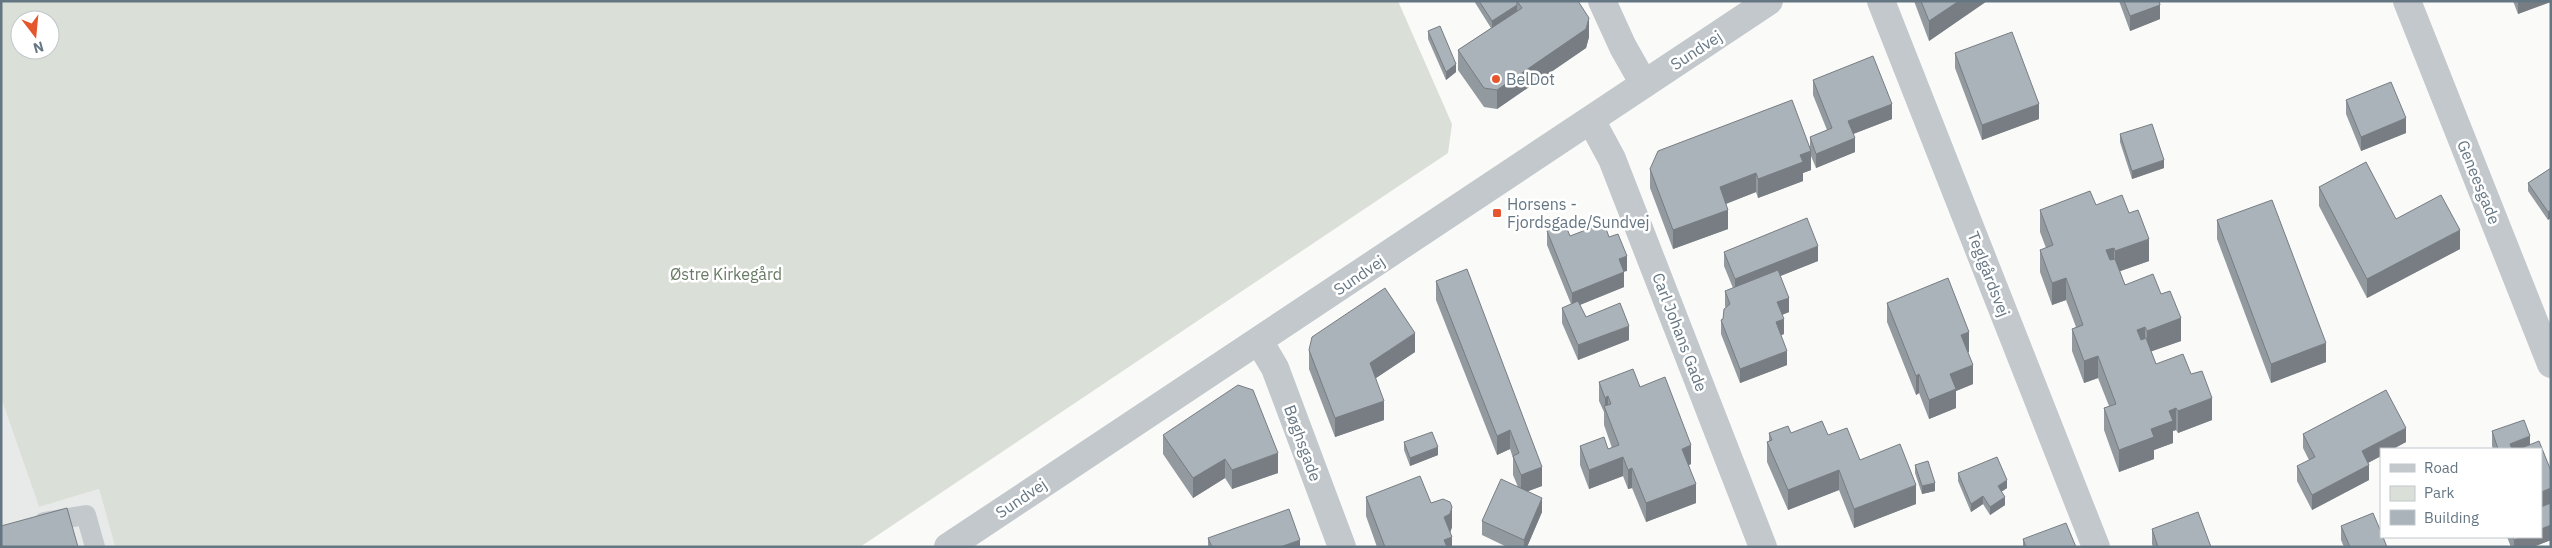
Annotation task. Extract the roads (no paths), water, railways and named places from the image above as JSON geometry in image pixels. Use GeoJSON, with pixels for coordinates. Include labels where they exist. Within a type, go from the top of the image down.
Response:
{"type":"FeatureCollection","features":[{"type":"Feature","properties":{"kind":"street"},"geometry":{"type":"LineString","coordinates":[[1602,1],[1623,47],[1644,84]]}},
{"type":"Feature","properties":{"kind":"street","name":"Sundvej"},"geometry":{"type":"LineString","coordinates":[[948,547],[1769,1]]}},
{"type":"Feature","properties":{"kind":"street","name":"Teglgårdsvej"},"geometry":{"type":"LineString","coordinates":[[1881,1],[2096,547]]}},
{"type":"Feature","properties":{"kind":"street","name":"Geneesgade"},"geometry":{"type":"LineString","coordinates":[[2408,1],[2551,364]]}},
{"type":"Feature","properties":{"kind":"street","name":"Carl Johans Gade"},"geometry":{"type":"LineString","coordinates":[[1591,120],[1612,159],[1763,547]]}},
{"type":"Feature","properties":{"kind":"street","name":"Bøghsgade"},"geometry":{"type":"LineString","coordinates":[[1259,341],[1275,368],[1342,547]]}},
{"type":"Feature","properties":{"kind":"lane"},"geometry":{"type":"LineString","coordinates":[[38,522],[86,515],[95,547]]}},
{"type":"Feature","properties":{"kind":"place","name":"BelDot"},"geometry":{"type":"Point","coordinates":[1496,79]}},
{"type":"Feature","properties":{"kind":"place","name":"Horsens - Fjordsgade/Sundvej"},"geometry":{"type":"Point","coordinates":[1497,213]}},
{"type":"Feature","properties":{"kind":"park label","name":"Østre Kirkegård"},"geometry":{"type":"Point","coordinates":[726,274]}}]}
